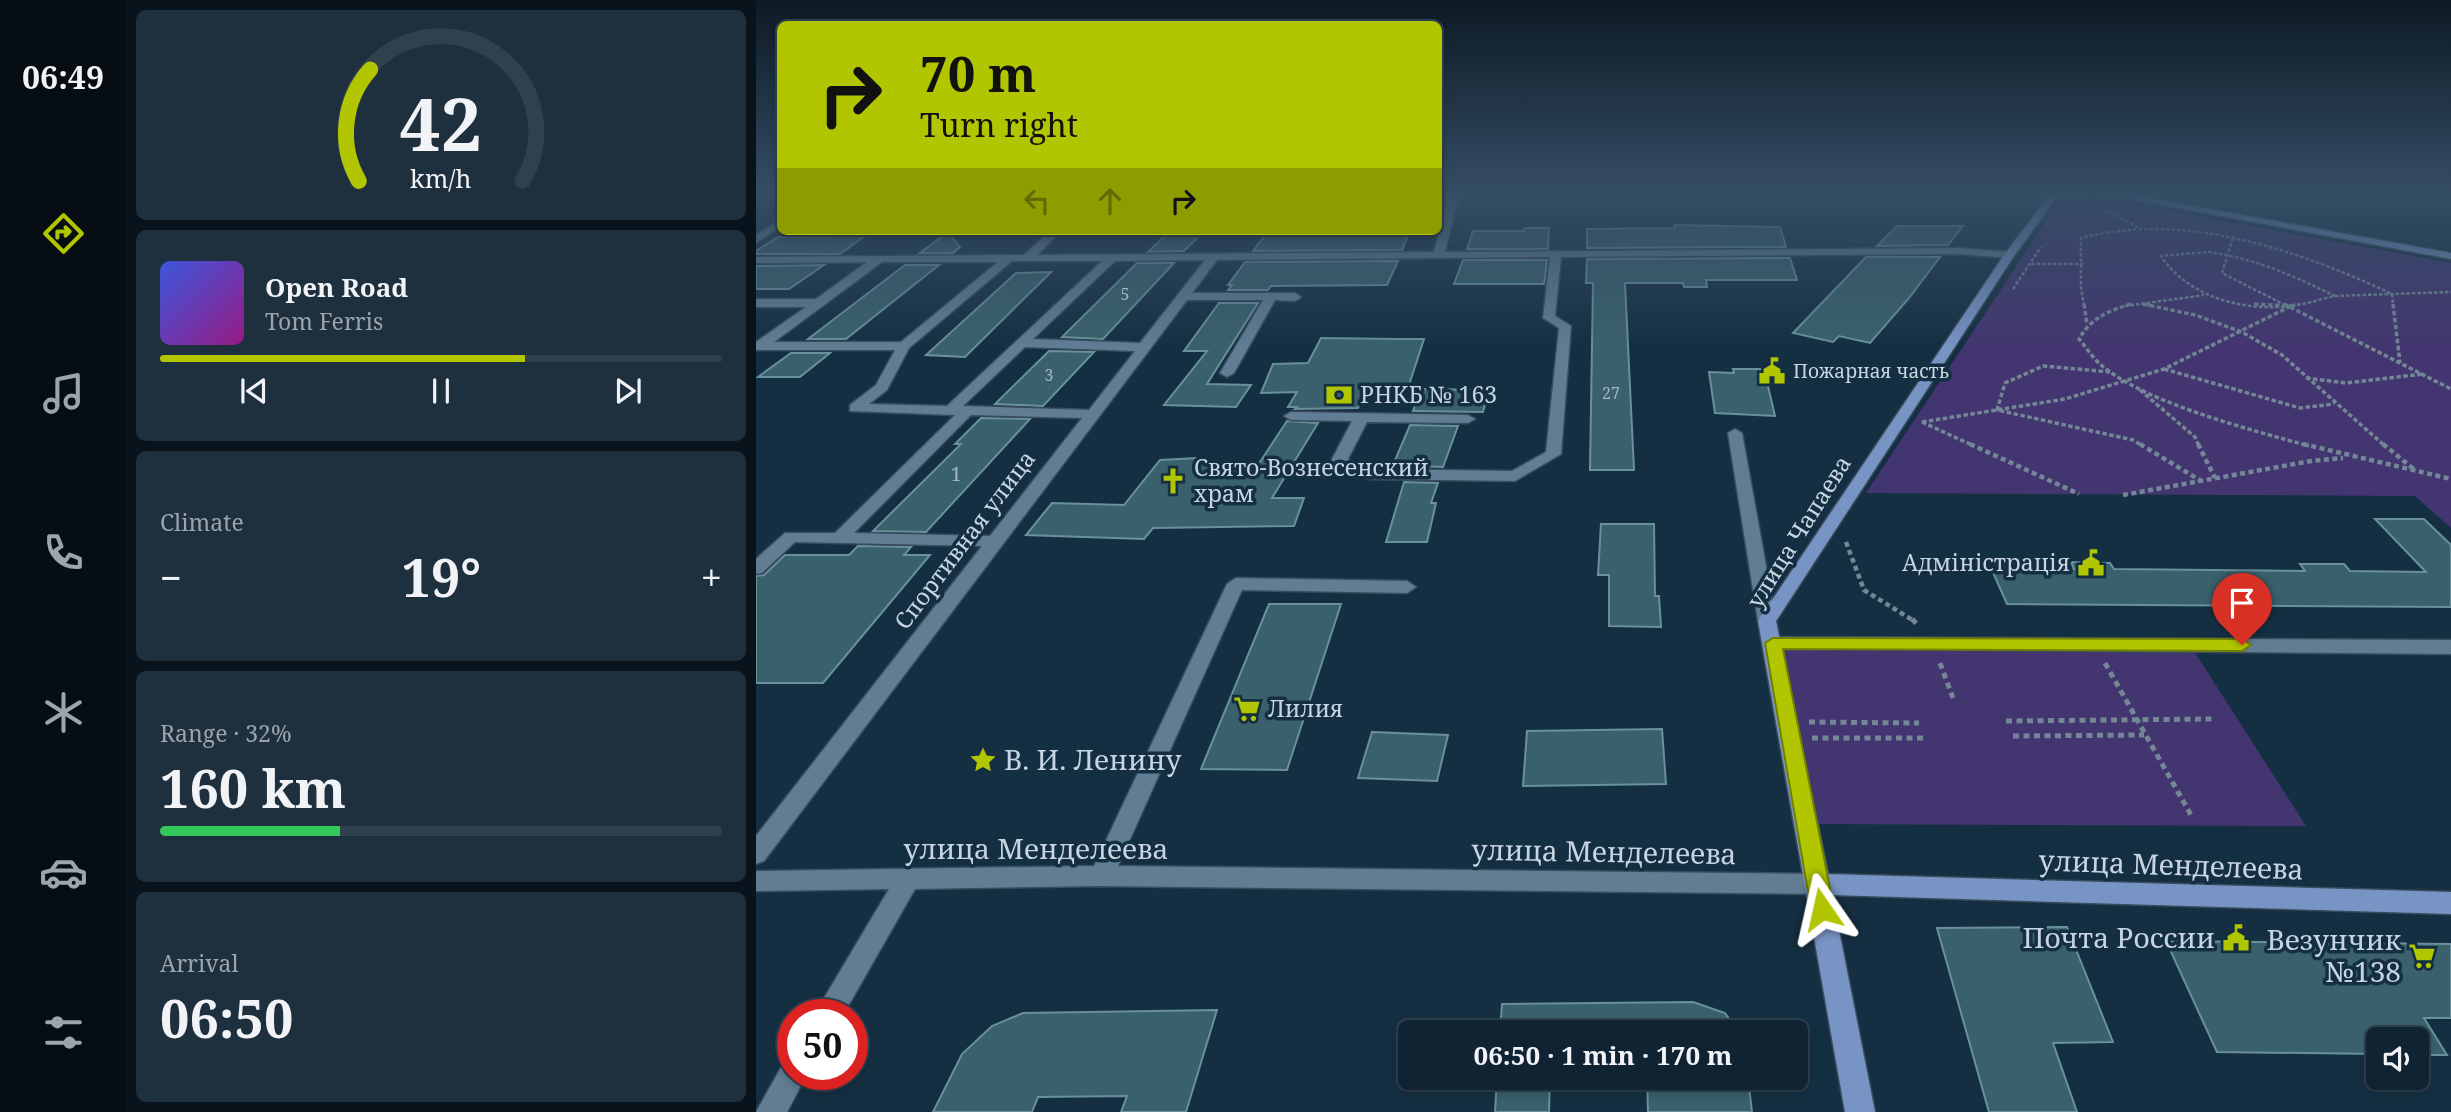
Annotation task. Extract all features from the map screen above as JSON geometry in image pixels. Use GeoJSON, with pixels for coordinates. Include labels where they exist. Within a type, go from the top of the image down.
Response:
{"type":"FeatureCollection","features":[{"type":"Feature","properties":{"kind":"main road","name":"улица Чапаева"},"geometry":{"type":"LineString","coordinates":[[1860,1112],[1773,643],[1766,621],[2017,245]]}},
{"type":"Feature","properties":{"kind":"main road"},"geometry":{"type":"LineString","coordinates":[[2389,245],[2451,256]]}},
{"type":"Feature","properties":{"kind":"main road","name":"улица Менделеева"},"geometry":{"type":"LineString","coordinates":[[1818,884],[2451,903]]}},
{"type":"Feature","properties":{"kind":"street"},"geometry":{"type":"LineString","coordinates":[[1028,257],[1041,245]]}},
{"type":"Feature","properties":{"kind":"street"},"geometry":{"type":"LineString","coordinates":[[1438,255],[1441,245]]}},
{"type":"Feature","properties":{"kind":"street"},"geometry":{"type":"LineString","coordinates":[[756,260],[1959,251],[2009,255]]}},
{"type":"Feature","properties":{"kind":"street"},"geometry":{"type":"LineString","coordinates":[[1362,417],[1339,461],[1367,474],[1515,476],[1553,454],[1565,326],[1549,318],[1556,254]]}},
{"type":"Feature","properties":{"kind":"street","name":"Спортивная улица"},"geometry":{"type":"LineString","coordinates":[[756,855],[1214,256]]}},
{"type":"Feature","properties":{"kind":"street"},"geometry":{"type":"LineString","coordinates":[[950,411],[1112,257]]}},
{"type":"Feature","properties":{"kind":"street"},"geometry":{"type":"LineString","coordinates":[[1009,258],[904,346],[882,387],[855,408],[1091,414]]}},
{"type":"Feature","properties":{"kind":"street"},"geometry":{"type":"LineString","coordinates":[[758,346],[879,259]]}},
{"type":"Feature","properties":{"kind":"street"},"geometry":{"type":"LineString","coordinates":[[1183,296],[1295,297]]}},
{"type":"Feature","properties":{"kind":"street"},"geometry":{"type":"LineString","coordinates":[[1227,373],[1271,297]]}},
{"type":"Feature","properties":{"kind":"street"},"geometry":{"type":"LineString","coordinates":[[756,303],[821,303]]}},
{"type":"Feature","properties":{"kind":"street"},"geometry":{"type":"LineString","coordinates":[[1022,343],[1144,347]]}},
{"type":"Feature","properties":{"kind":"street"},"geometry":{"type":"LineString","coordinates":[[758,346],[904,346]]}},
{"type":"Feature","properties":{"kind":"street"},"geometry":{"type":"LineString","coordinates":[[839,538],[967,411]]}},
{"type":"Feature","properties":{"kind":"street"},"geometry":{"type":"LineString","coordinates":[[1291,416],[1468,419]]}},
{"type":"Feature","properties":{"kind":"street"},"geometry":{"type":"LineString","coordinates":[[1735,433],[1766,621]]}},
{"type":"Feature","properties":{"kind":"street"},"geometry":{"type":"LineString","coordinates":[[756,569],[790,537],[995,541]]}},
{"type":"Feature","properties":{"kind":"street"},"geometry":{"type":"LineString","coordinates":[[1101,876],[1236,584],[1407,587]]}},
{"type":"Feature","properties":{"kind":"street"},"geometry":{"type":"LineString","coordinates":[[1773,643],[2451,647]]}},
{"type":"Feature","properties":{"kind":"street","name":"улица Менделеева"},"geometry":{"type":"LineString","coordinates":[[756,881],[1101,876],[1818,884]]}},
{"type":"Feature","properties":{"kind":"street"},"geometry":{"type":"LineString","coordinates":[[837,999],[908,879]]}},
{"type":"Feature","properties":{"kind":"street"},"geometry":{"type":"LineString","coordinates":[[770,1112],[783,1090]]}},
{"type":"Feature","properties":{"kind":"path"},"geometry":{"type":"LineString","coordinates":[[2007,298],[2043,245]]}},
{"type":"Feature","properties":{"kind":"path"},"geometry":{"type":"LineString","coordinates":[[2081,245],[2081,287],[2087,324]]}},
{"type":"Feature","properties":{"kind":"path"},"geometry":{"type":"LineString","coordinates":[[2231,245],[2222,273],[2451,389]]}},
{"type":"Feature","properties":{"kind":"path"},"geometry":{"type":"LineString","coordinates":[[2252,245],[2318,261],[2392,294]]}},
{"type":"Feature","properties":{"kind":"path"},"geometry":{"type":"LineString","coordinates":[[2335,296],[2271,265],[2228,254],[2189,250],[2161,256],[2167,270],[2189,287],[2205,295],[2246,305],[2291,306],[2335,296],[2451,292]]}},
{"type":"Feature","properties":{"kind":"path"},"geometry":{"type":"LineString","coordinates":[[2030,264],[2082,264]]}},
{"type":"Feature","properties":{"kind":"path"},"geometry":{"type":"LineString","coordinates":[[2392,294],[2400,362]]}},
{"type":"Feature","properties":{"kind":"path"},"geometry":{"type":"LineString","coordinates":[[2205,295],[2139,303],[2102,313],[2083,327],[2078,339],[2097,364],[2124,381],[2232,424],[2347,457],[2451,479]]}},
{"type":"Feature","properties":{"kind":"path"},"geometry":{"type":"LineString","coordinates":[[2139,303],[2195,315],[2242,332],[2282,355],[2335,404],[2417,471]]}},
{"type":"Feature","properties":{"kind":"path"},"geometry":{"type":"LineString","coordinates":[[1921,422],[2065,399],[2164,369],[2291,306]]}},
{"type":"Feature","properties":{"kind":"path"},"geometry":{"type":"LineString","coordinates":[[1997,410],[2005,383],[2043,366],[2111,373]]}},
{"type":"Feature","properties":{"kind":"path"},"geometry":{"type":"LineString","coordinates":[[2164,369],[2300,408],[2335,404]]}},
{"type":"Feature","properties":{"kind":"path"},"geometry":{"type":"LineString","coordinates":[[2305,378],[2346,383],[2423,374]]}},
{"type":"Feature","properties":{"kind":"path"},"geometry":{"type":"LineString","coordinates":[[2135,386],[2196,437],[2215,478]]}},
{"type":"Feature","properties":{"kind":"path"},"geometry":{"type":"LineString","coordinates":[[1997,410],[2133,440],[2201,481]]}},
{"type":"Feature","properties":{"kind":"path"},"geometry":{"type":"LineString","coordinates":[[1921,422],[1929,411]]}},
{"type":"Feature","properties":{"kind":"path"},"geometry":{"type":"LineString","coordinates":[[1921,422],[2080,494]]}},
{"type":"Feature","properties":{"kind":"path"},"geometry":{"type":"LineString","coordinates":[[2123,495],[2347,457]]}},
{"type":"Feature","properties":{"kind":"path"},"geometry":{"type":"LineString","coordinates":[[1851,533],[1845,544],[1864,590],[1912,619],[1933,644],[1953,698]]}},
{"type":"Feature","properties":{"kind":"path"},"geometry":{"type":"LineString","coordinates":[[2094,645],[2191,815]]}},
{"type":"Feature","properties":{"kind":"path"},"geometry":{"type":"LineString","coordinates":[[2006,721],[2213,719]]}},
{"type":"Feature","properties":{"kind":"path"},"geometry":{"type":"LineString","coordinates":[[1789,731],[1919,723]]}},
{"type":"Feature","properties":{"kind":"path"},"geometry":{"type":"LineString","coordinates":[[1789,731],[1924,738]]}},
{"type":"Feature","properties":{"kind":"path"},"geometry":{"type":"LineString","coordinates":[[2013,736],[2144,735]]}},
{"type":"Feature","properties":{"kind":"shaded area"},"geometry":{"type":"Polygon","coordinates":[[[2031,245],[2353,245],[2451,263],[2451,528],[2415,496],[1866,493],[2031,245]]]}},
{"type":"Feature","properties":{"kind":"shaded area"},"geometry":{"type":"Polygon","coordinates":[[[1773,643],[2190,645],[2306,826],[1805,824],[1773,643]]]}},
{"type":"Feature","properties":{"kind":"building"},"geometry":{"type":"Polygon","coordinates":[[[766,245],[853,245],[840,254],[756,254],[756,251],[766,245]]]}},
{"type":"Feature","properties":{"kind":"building"},"geometry":{"type":"Polygon","coordinates":[[[931,245],[960,247],[953,253],[920,253],[931,245]]]}},
{"type":"Feature","properties":{"kind":"building"},"geometry":{"type":"Polygon","coordinates":[[[1156,245],[1190,245],[1184,251],[1148,252],[1156,245]]]}},
{"type":"Feature","properties":{"kind":"building"},"geometry":{"type":"Polygon","coordinates":[[[1258,245],[1404,245],[1402,250],[1253,251],[1258,245]]]}},
{"type":"Feature","properties":{"kind":"building"},"geometry":{"type":"Polygon","coordinates":[[[1468,245],[1548,245],[1548,249],[1467,249],[1468,245]]]}},
{"type":"Feature","properties":{"kind":"building"},"geometry":{"type":"Polygon","coordinates":[[[1587,245],[1786,247],[1587,248],[1587,245]]]}},
{"type":"Feature","properties":{"kind":"building"},"geometry":{"type":"Polygon","coordinates":[[[1878,245],[1948,245],[1948,245],[1878,245]]]}},
{"type":"Feature","properties":{"kind":"building"},"geometry":{"type":"Polygon","coordinates":[[[1866,257],[1940,257],[1870,343],[1839,336],[1833,342],[1793,333],[1866,257]]]}},
{"type":"Feature","properties":{"kind":"building"},"geometry":{"type":"Polygon","coordinates":[[[1790,258],[1797,280],[1706,280],[1707,287],[1684,287],[1683,283],[1625,283],[1634,470],[1590,470],[1593,283],[1586,283],[1587,259],[1790,258]]]}},
{"type":"Feature","properties":{"kind":"building"},"geometry":{"type":"Polygon","coordinates":[[[1463,260],[1547,260],[1544,284],[1454,284],[1463,260]]]}},
{"type":"Feature","properties":{"kind":"building"},"geometry":{"type":"Polygon","coordinates":[[[1398,261],[1387,285],[1271,286],[1268,290],[1228,290],[1232,285],[1228,285],[1245,262],[1398,261]]]}},
{"type":"Feature","properties":{"kind":"building"},"geometry":{"type":"Polygon","coordinates":[[[1137,263],[1174,263],[1103,339],[1062,337],[1137,263]]]}},
{"type":"Feature","properties":{"kind":"building"},"geometry":{"type":"Polygon","coordinates":[[[824,265],[789,289],[756,289],[756,266],[824,265]]]}},
{"type":"Feature","properties":{"kind":"building"},"geometry":{"type":"Polygon","coordinates":[[[905,265],[939,265],[846,339],[808,339],[905,265]]]}},
{"type":"Feature","properties":{"kind":"building"},"geometry":{"type":"Polygon","coordinates":[[[1051,272],[965,357],[926,355],[1016,273],[1051,272]]]}},
{"type":"Feature","properties":{"kind":"building"},"geometry":{"type":"Polygon","coordinates":[[[1219,303],[1258,303],[1207,384],[1251,385],[1236,407],[1164,405],[1207,351],[1184,351],[1219,303]]]}},
{"type":"Feature","properties":{"kind":"building"},"geometry":{"type":"Polygon","coordinates":[[[1321,338],[1424,339],[1408,388],[1367,387],[1358,408],[1295,409],[1297,407],[1288,407],[1297,392],[1261,393],[1273,364],[1308,363],[1321,338]]]}},
{"type":"Feature","properties":{"kind":"building"},"geometry":{"type":"Polygon","coordinates":[[[1049,351],[1094,352],[1043,406],[995,404],[1049,351]]]}},
{"type":"Feature","properties":{"kind":"building"},"geometry":{"type":"Polygon","coordinates":[[[791,353],[830,353],[800,377],[758,377],[791,353]]]}},
{"type":"Feature","properties":{"kind":"building"},"geometry":{"type":"Polygon","coordinates":[[[1733,369],[1764,369],[1775,416],[1715,413],[1709,372],[1734,373],[1733,369]]]}},
{"type":"Feature","properties":{"kind":"building"},"geometry":{"type":"Polygon","coordinates":[[[1421,389],[1489,390],[1483,412],[1413,411],[1421,389]]]}},
{"type":"Feature","properties":{"kind":"building"},"geometry":{"type":"Polygon","coordinates":[[[981,418],[1030,419],[926,532],[873,531],[961,444],[955,444],[981,418]]]}},
{"type":"Feature","properties":{"kind":"building"},"geometry":{"type":"Polygon","coordinates":[[[1287,421],[1318,423],[1272,498],[1304,498],[1294,526],[1153,528],[1144,539],[1026,535],[1052,503],[1124,505],[1160,460],[1198,458],[1201,462],[1258,465],[1287,421]]]}},
{"type":"Feature","properties":{"kind":"building"},"geometry":{"type":"Polygon","coordinates":[[[1410,425],[1458,426],[1443,467],[1393,465],[1410,425]]]}},
{"type":"Feature","properties":{"kind":"building"},"geometry":{"type":"Polygon","coordinates":[[[1404,482],[1438,483],[1431,503],[1436,503],[1427,542],[1386,542],[1404,482]]]}},
{"type":"Feature","properties":{"kind":"building","name":"Адміністрація"},"geometry":{"type":"Polygon","coordinates":[[[2375,519],[2424,519],[2451,545],[2451,607],[2007,604],[1991,568],[2074,569],[2071,562],[2110,563],[2114,569],[2305,571],[2300,564],[2344,564],[2350,571],[2426,572],[2375,519]]]}},
{"type":"Feature","properties":{"kind":"building"},"geometry":{"type":"Polygon","coordinates":[[[1601,524],[1654,524],[1655,596],[1659,596],[1661,627],[1609,626],[1609,575],[1598,575],[1601,524]]]}},
{"type":"Feature","properties":{"kind":"building"},"geometry":{"type":"Polygon","coordinates":[[[858,546],[911,547],[904,555],[930,555],[823,683],[756,683],[756,576],[764,575],[785,555],[849,555],[858,546]]]}},
{"type":"Feature","properties":{"kind":"building"},"geometry":{"type":"Polygon","coordinates":[[[1269,604],[1341,604],[1287,770],[1201,769],[1269,604]]]}},
{"type":"Feature","properties":{"kind":"building"},"geometry":{"type":"Polygon","coordinates":[[[1662,729],[1666,784],[1523,786],[1527,731],[1662,729]]]}},
{"type":"Feature","properties":{"kind":"building"},"geometry":{"type":"Polygon","coordinates":[[[1372,732],[1448,735],[1437,781],[1358,778],[1372,732]]]}},
{"type":"Feature","properties":{"kind":"building"},"geometry":{"type":"Polygon","coordinates":[[[2067,927],[2113,1042],[2053,1043],[2077,1112],[1989,1112],[1937,928],[2067,927]]]}},
{"type":"Feature","properties":{"kind":"building"},"geometry":{"type":"Polygon","coordinates":[[[2166,941],[2451,944],[2451,1018],[2424,1018],[2447,1055],[2429,1055],[2429,1027],[2366,1027],[2366,1054],[2217,1052],[2166,941]]]}},
{"type":"Feature","properties":{"kind":"building"},"geometry":{"type":"Polygon","coordinates":[[[1693,1002],[1725,1013],[1730,1020],[1501,1020],[1502,1004],[1693,1002]]]}},
{"type":"Feature","properties":{"kind":"building"},"geometry":{"type":"Polygon","coordinates":[[[1217,1010],[1186,1112],[1121,1112],[1127,1096],[1038,1097],[1032,1112],[933,1112],[962,1054],[992,1026],[1023,1013],[1217,1010]]]}},
{"type":"Feature","properties":{"kind":"building"},"geometry":{"type":"Polygon","coordinates":[[[1496,1090],[1550,1090],[1549,1112],[1495,1112],[1496,1090]]]}},
{"type":"Feature","properties":{"kind":"building"},"geometry":{"type":"Polygon","coordinates":[[[1647,1090],[1749,1090],[1752,1112],[1648,1112],[1647,1090]]]}},
{"type":"Feature","properties":{"kind":"place","name":"Пожарная часть"},"geometry":{"type":"Point","coordinates":[1772,371]}},
{"type":"Feature","properties":{"kind":"place","name":"РНКБ № 163"},"geometry":{"type":"Point","coordinates":[1339,395]}},
{"type":"Feature","properties":{"kind":"place","name":"Свято-Вознесенский храм"},"geometry":{"type":"Point","coordinates":[1173,481]}},
{"type":"Feature","properties":{"kind":"place","name":"Адміністрація"},"geometry":{"type":"Point","coordinates":[2091,563]}},
{"type":"Feature","properties":{"kind":"place","name":"Лилия"},"geometry":{"type":"Point","coordinates":[1247,709]}},
{"type":"Feature","properties":{"kind":"place","name":"В. И. Ленину"},"geometry":{"type":"Point","coordinates":[983,760]}},
{"type":"Feature","properties":{"kind":"place","name":"Почта России"},"geometry":{"type":"Point","coordinates":[2236,938]}},
{"type":"Feature","properties":{"kind":"place","name":"Везунчик №138"},"geometry":{"type":"Point","coordinates":[2422,956]}},
{"type":"Feature","properties":{"kind":"route"},"geometry":{"type":"LineString","coordinates":[[1822,909],[1773,643],[2242,645]]}}]}
